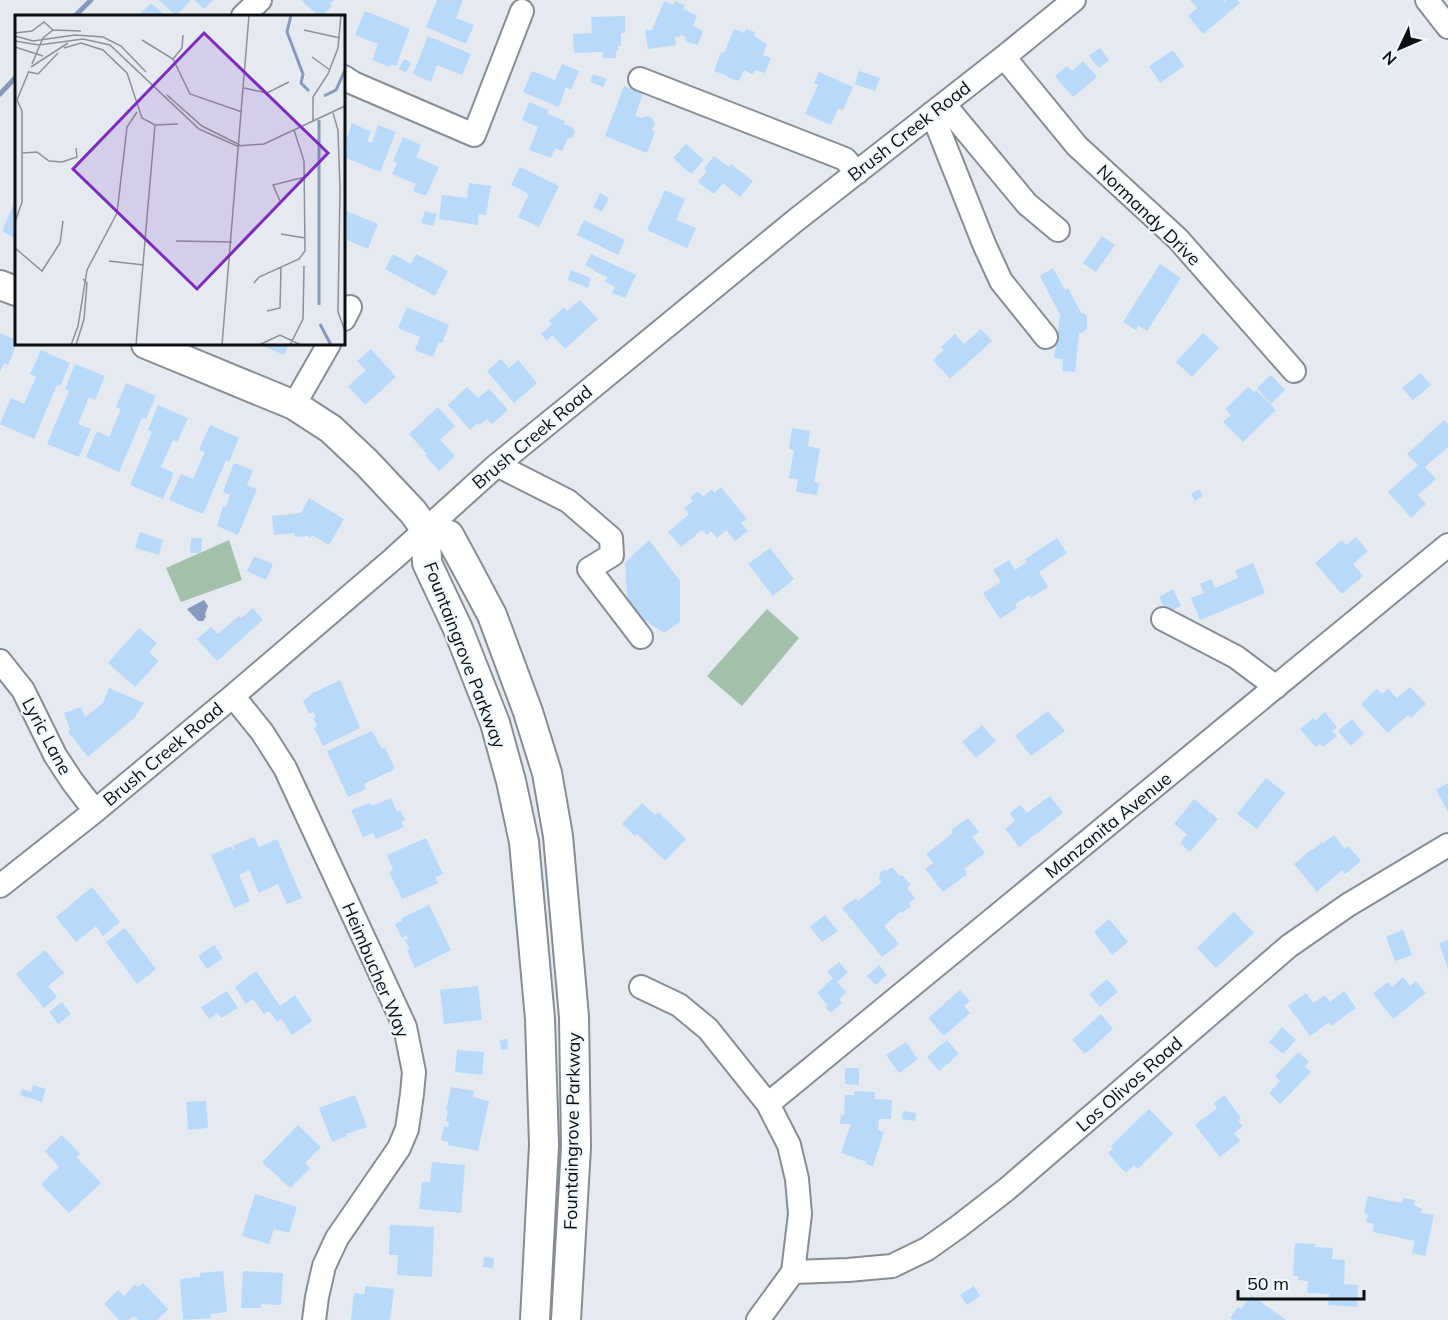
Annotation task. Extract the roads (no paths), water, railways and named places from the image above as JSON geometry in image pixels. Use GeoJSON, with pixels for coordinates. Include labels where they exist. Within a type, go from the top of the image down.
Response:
{"type":"FeatureCollection","features":[{"type":"Feature","properties":{"kind":"main road"},"geometry":{"type":"LineString","coordinates":[[0,285],[15,291]]}},
{"type":"Feature","properties":{"kind":"main road"},"geometry":{"type":"LineString","coordinates":[[148,345],[294,405],[331,429],[367,463],[413,512],[426,530]]}},
{"type":"Feature","properties":{"kind":"main road","name":"Fountaingrove Parkway"},"geometry":{"type":"LineString","coordinates":[[535,1320],[544,1145],[540,1019],[524,842],[512,781],[495,723],[458,629],[427,563],[426,530],[449,536],[492,615],[528,712],[547,772],[558,836],[573,1017],[576,1147],[566,1320]]}},
{"type":"Feature","properties":{"kind":"street","name":"Brush Creek Road"},"geometry":{"type":"LineString","coordinates":[[0,886],[95,811],[233,696],[426,530],[497,465],[796,220],[1074,0]]}},
{"type":"Feature","properties":{"kind":"street"},"geometry":{"type":"LineString","coordinates":[[1426,0],[1448,27]]}},
{"type":"Feature","properties":{"kind":"street"},"geometry":{"type":"LineString","coordinates":[[345,78],[474,135],[522,11]]}},
{"type":"Feature","properties":{"kind":"street","name":"Normandy Drive"},"geometry":{"type":"LineString","coordinates":[[1004,57],[1077,146],[1178,238],[1294,371]]}},
{"type":"Feature","properties":{"kind":"street"},"geometry":{"type":"LineString","coordinates":[[639,80],[844,159],[857,173]]}},
{"type":"Feature","properties":{"kind":"street"},"geometry":{"type":"LineString","coordinates":[[938,108],[1027,204],[1058,230]]}},
{"type":"Feature","properties":{"kind":"street"},"geometry":{"type":"LineString","coordinates":[[938,108],[984,244],[1001,281],[1046,337]]}},
{"type":"Feature","properties":{"kind":"street"},"geometry":{"type":"LineString","coordinates":[[294,405],[328,345]]}},
{"type":"Feature","properties":{"kind":"street"},"geometry":{"type":"LineString","coordinates":[[497,465],[568,501],[611,538],[612,555],[589,569],[641,637]]}},
{"type":"Feature","properties":{"kind":"street","name":"Manzanita Avenue"},"geometry":{"type":"LineString","coordinates":[[768,1104],[1448,545]]}},
{"type":"Feature","properties":{"kind":"street"},"geometry":{"type":"LineString","coordinates":[[1163,619],[1236,657],[1276,687]]}},
{"type":"Feature","properties":{"kind":"street","name":"Lyric Lane"},"geometry":{"type":"LineString","coordinates":[[0,661],[23,690],[55,755],[95,811]]}},
{"type":"Feature","properties":{"kind":"street","name":"Heimbucher Way"},"geometry":{"type":"LineString","coordinates":[[233,696],[262,732],[285,768],[405,1028],[414,1072],[407,1129],[399,1148],[337,1238],[324,1266],[314,1320]]}},
{"type":"Feature","properties":{"kind":"street","name":"Los Olivos Road"},"geometry":{"type":"LineString","coordinates":[[793,1272],[892,1266],[927,1249],[1007,1189],[1289,946],[1348,905],[1448,845]]}},
{"type":"Feature","properties":{"kind":"street"},"geometry":{"type":"LineString","coordinates":[[641,987],[679,1005],[708,1029],[768,1104],[789,1145],[797,1179],[800,1214],[793,1272],[758,1320]]}},
{"type":"Feature","properties":{"kind":"water"},"geometry":{"type":"Polygon","coordinates":[[[204,600],[208,606],[206,617],[203,621],[198,621],[187,609],[204,600]]]}},
{"type":"Feature","properties":{"kind":"waterway"},"geometry":{"type":"LineString","coordinates":[[76,15],[91,0]]}},
{"type":"Feature","properties":{"kind":"waterway"},"geometry":{"type":"LineString","coordinates":[[0,94],[15,78]]}}]}
